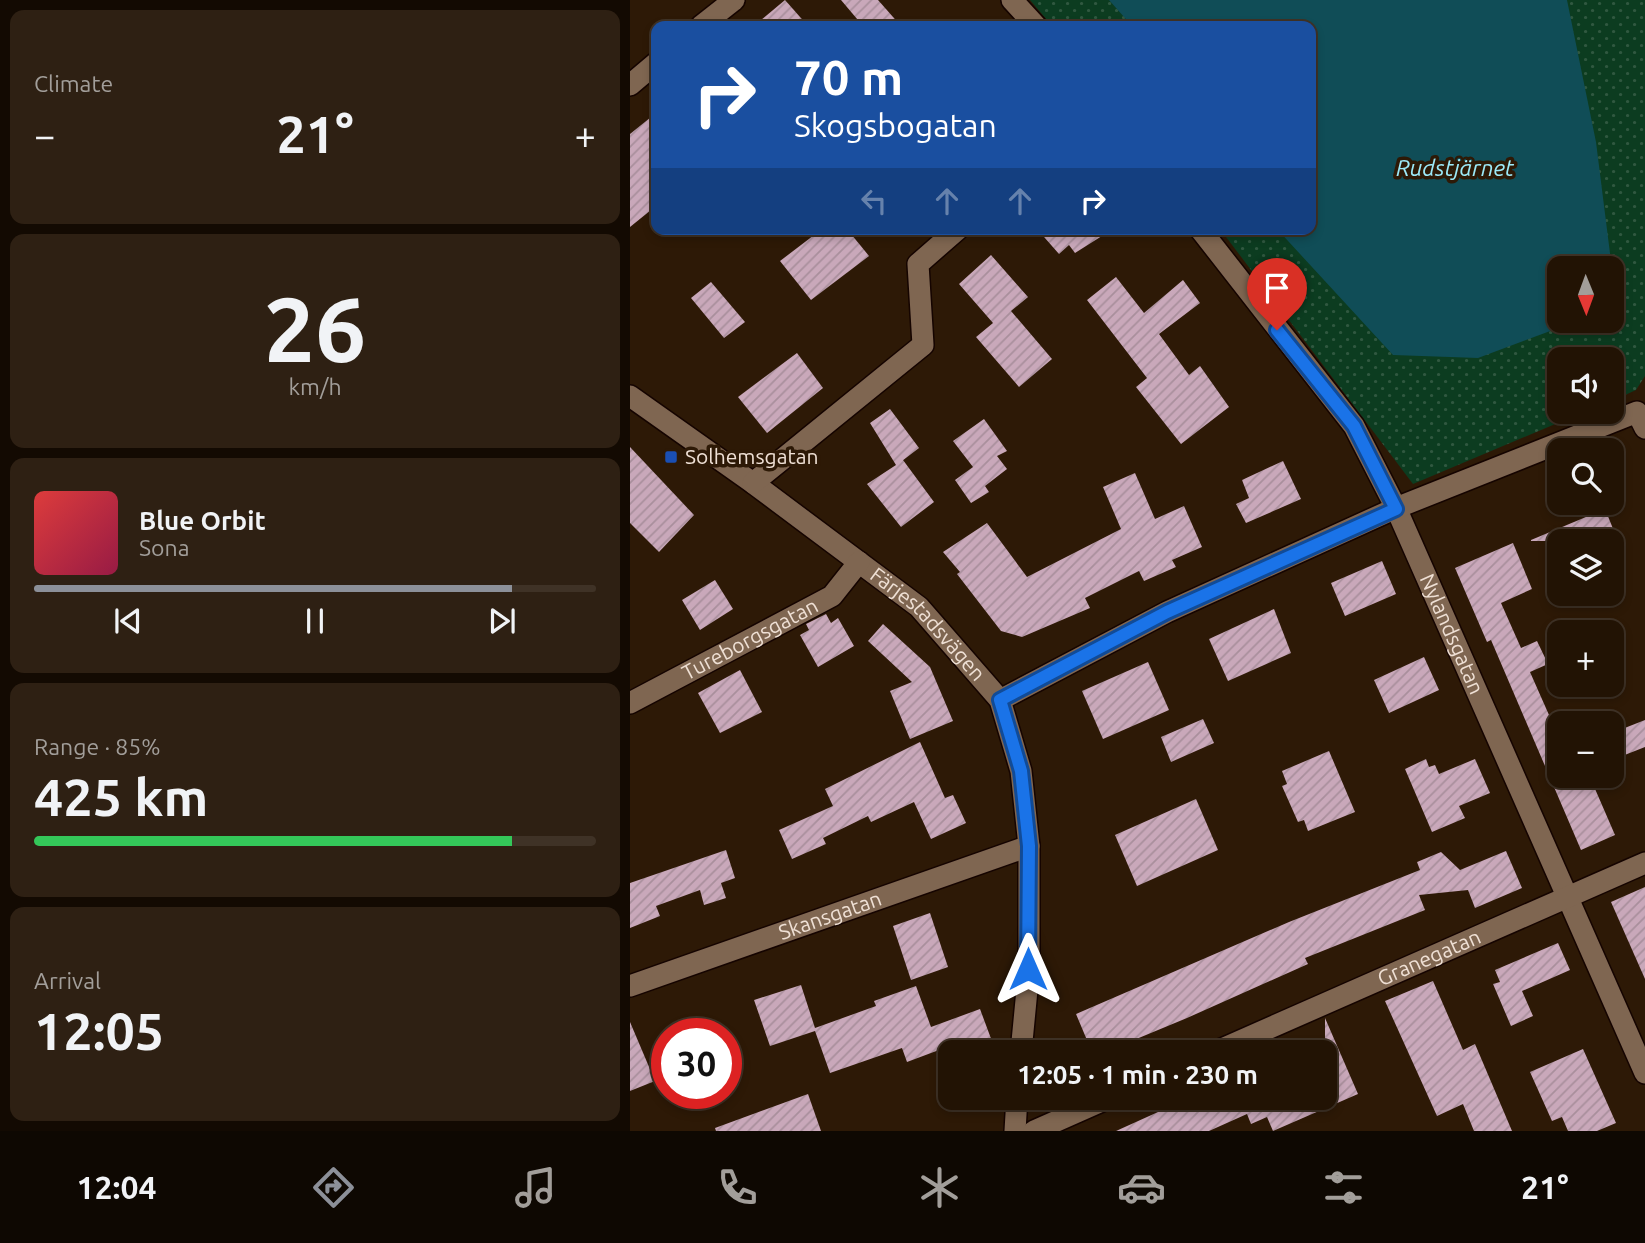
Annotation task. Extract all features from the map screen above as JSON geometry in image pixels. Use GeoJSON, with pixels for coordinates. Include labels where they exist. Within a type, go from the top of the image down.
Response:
{"type":"FeatureCollection","features":[{"type":"Feature","properties":{"kind":"street"},"geometry":{"type":"LineString","coordinates":[[1012,0],[1031,21]]}},
{"type":"Feature","properties":{"kind":"street"},"geometry":{"type":"LineString","coordinates":[[706,21],[724,3]]}},
{"type":"Feature","properties":{"kind":"street"},"geometry":{"type":"LineString","coordinates":[[630,85],[651,67]]}},
{"type":"Feature","properties":{"kind":"street"},"geometry":{"type":"LineString","coordinates":[[753,483],[923,345],[918,264],[951,235]]}},
{"type":"Feature","properties":{"kind":"street","name":"Nylandsgatan"},"geometry":{"type":"LineString","coordinates":[[1205,235],[1354,426],[1396,509],[1645,1073]]}},
{"type":"Feature","properties":{"kind":"street","name":"Färjestadsvägen"},"geometry":{"type":"LineString","coordinates":[[630,396],[753,483],[919,607],[1000,700],[1021,771],[1029,846],[1028,969],[1022,1040]]}},
{"type":"Feature","properties":{"kind":"street"},"geometry":{"type":"LineString","coordinates":[[1000,700],[1167,612],[1396,509],[1641,420]]}},
{"type":"Feature","properties":{"kind":"street","name":"Tureborgsgatan"},"geometry":{"type":"LineString","coordinates":[[630,703],[832,596],[859,562]]}},
{"type":"Feature","properties":{"kind":"street","name":"Skansgatan"},"geometry":{"type":"LineString","coordinates":[[630,986],[1029,846]]}},
{"type":"Feature","properties":{"kind":"street","name":"Granegatan"},"geometry":{"type":"LineString","coordinates":[[1243,1040],[1645,863]]}},
{"type":"Feature","properties":{"kind":"street"},"geometry":{"type":"LineString","coordinates":[[1015,1131],[1016,1110]]}},
{"type":"Feature","properties":{"kind":"street"},"geometry":{"type":"LineString","coordinates":[[1034,1131],[1082,1110]]}},
{"type":"Feature","properties":{"kind":"green space","name":"Rudstjärnet"},"geometry":{"type":"Polygon","coordinates":[[[1030,0],[1645,0],[1645,376],[1636,390],[1624,396],[1624,347],[1547,347],[1547,424],[1555,424],[1413,484],[1225,235],[1316,235],[1316,21],[1048,21],[1030,0]]]}},
{"type":"Feature","properties":{"kind":"water","name":"Rudstjärnet"},"geometry":{"type":"Polygon","coordinates":[[[1109,0],[1567,0],[1596,142],[1610,256],[1547,256],[1547,332],[1478,358],[1393,355],[1283,235],[1316,235],[1316,21],[1128,21],[1109,0]]]}},
{"type":"Feature","properties":{"kind":"building"},"geometry":{"type":"Polygon","coordinates":[[[785,0],[804,21],[760,21],[785,0]]]}},
{"type":"Feature","properties":{"kind":"building"},"geometry":{"type":"Polygon","coordinates":[[[841,0],[878,0],[897,21],[859,21],[841,0]]]}},
{"type":"Feature","properties":{"kind":"building"},"geometry":{"type":"Polygon","coordinates":[[[651,117],[651,210],[630,227],[630,134],[651,117]]]}},
{"type":"Feature","properties":{"kind":"building"},"geometry":{"type":"Polygon","coordinates":[[[814,235],[852,235],[869,256],[811,300],[780,261],[814,235]]]}},
{"type":"Feature","properties":{"kind":"building"},"geometry":{"type":"Polygon","coordinates":[[[1042,235],[1104,235],[1075,253],[1069,245],[1059,254],[1042,235]]]}},
{"type":"Feature","properties":{"kind":"building"},"geometry":{"type":"Polygon","coordinates":[[[991,255],[1028,297],[1011,311],[1052,359],[1019,387],[976,337],[993,323],[959,284],[991,255]]]}},
{"type":"Feature","properties":{"kind":"building"},"geometry":{"type":"Polygon","coordinates":[[[1116,277],[1144,313],[1183,280],[1200,303],[1159,334],[1189,375],[1200,366],[1229,407],[1181,444],[1136,387],[1147,378],[1087,300],[1116,277]]]}},
{"type":"Feature","properties":{"kind":"building"},"geometry":{"type":"Polygon","coordinates":[[[711,282],[745,322],[724,338],[691,298],[711,282]]]}},
{"type":"Feature","properties":{"kind":"building"},"geometry":{"type":"Polygon","coordinates":[[[797,353],[823,388],[767,433],[738,397],[797,353]]]}},
{"type":"Feature","properties":{"kind":"building"},"geometry":{"type":"Polygon","coordinates":[[[890,409],[919,448],[903,460],[934,502],[901,527],[867,484],[896,465],[870,423],[890,409]]]}},
{"type":"Feature","properties":{"kind":"building"},"geometry":{"type":"Polygon","coordinates":[[[984,419],[1007,451],[997,456],[1007,469],[985,486],[989,492],[971,503],[955,480],[973,467],[953,441],[984,419]]]}},
{"type":"Feature","properties":{"kind":"building"},"geometry":{"type":"Polygon","coordinates":[[[630,447],[694,515],[659,552],[630,523],[630,447]]]}},
{"type":"Feature","properties":{"kind":"building"},"geometry":{"type":"Polygon","coordinates":[[[1283,461],[1301,499],[1246,523],[1236,504],[1249,498],[1242,480],[1283,461]]]}},
{"type":"Feature","properties":{"kind":"building"},"geometry":{"type":"Polygon","coordinates":[[[1135,473],[1155,519],[1184,506],[1202,547],[1172,560],[1176,567],[1144,581],[1139,571],[1085,598],[1090,608],[1022,637],[1001,631],[943,552],[987,523],[1027,577],[1121,529],[1103,487],[1135,473]]]}},
{"type":"Feature","properties":{"kind":"building"},"geometry":{"type":"Polygon","coordinates":[[[1591,515],[1607,515],[1613,529],[1557,529],[1591,515]]]}},
{"type":"Feature","properties":{"kind":"building"},"geometry":{"type":"Polygon","coordinates":[[[1547,533],[1547,541],[1531,540],[1547,533]]]}},
{"type":"Feature","properties":{"kind":"building"},"geometry":{"type":"Polygon","coordinates":[[[1513,543],[1532,589],[1501,603],[1521,648],[1537,641],[1547,662],[1547,664],[1530,672],[1547,711],[1547,771],[1491,640],[1487,642],[1455,568],[1513,543]]]}},
{"type":"Feature","properties":{"kind":"building"},"geometry":{"type":"Polygon","coordinates":[[[1382,561],[1396,594],[1345,616],[1331,583],[1382,561]]]}},
{"type":"Feature","properties":{"kind":"building"},"geometry":{"type":"Polygon","coordinates":[[[715,580],[733,609],[700,630],[682,600],[715,580]]]}},
{"type":"Feature","properties":{"kind":"building"},"geometry":{"type":"Polygon","coordinates":[[[1274,609],[1291,653],[1228,681],[1209,639],[1274,609]]]}},
{"type":"Feature","properties":{"kind":"building"},"geometry":{"type":"Polygon","coordinates":[[[826,614],[831,623],[838,618],[854,646],[818,667],[800,635],[809,630],[806,624],[826,614]]]}},
{"type":"Feature","properties":{"kind":"building"},"geometry":{"type":"Polygon","coordinates":[[[883,624],[930,667],[953,721],[910,739],[890,691],[912,682],[868,641],[883,624]]]}},
{"type":"Feature","properties":{"kind":"building"},"geometry":{"type":"Polygon","coordinates":[[[1424,657],[1439,690],[1389,713],[1374,680],[1424,657]]]}},
{"type":"Feature","properties":{"kind":"building"},"geometry":{"type":"Polygon","coordinates":[[[1148,662],[1169,710],[1103,739],[1082,691],[1148,662]]]}},
{"type":"Feature","properties":{"kind":"building"},"geometry":{"type":"Polygon","coordinates":[[[740,670],[762,712],[720,733],[698,693],[740,670]]]}},
{"type":"Feature","properties":{"kind":"building"},"geometry":{"type":"Polygon","coordinates":[[[1203,719],[1214,743],[1171,762],[1161,737],[1203,719]]]}},
{"type":"Feature","properties":{"kind":"building"},"geometry":{"type":"Polygon","coordinates":[[[1645,720],[1645,747],[1624,755],[1624,728],[1645,720]]]}},
{"type":"Feature","properties":{"kind":"building"},"geometry":{"type":"Polygon","coordinates":[[[920,742],[945,798],[953,795],[966,823],[931,839],[914,802],[871,822],[868,816],[823,838],[826,844],[792,859],[779,830],[833,806],[825,789],[920,742]]]}},
{"type":"Feature","properties":{"kind":"building"},"geometry":{"type":"Polygon","coordinates":[[[1329,751],[1355,812],[1308,831],[1304,820],[1298,822],[1282,786],[1287,784],[1282,771],[1329,751]]]}},
{"type":"Feature","properties":{"kind":"building"},"geometry":{"type":"Polygon","coordinates":[[[1426,759],[1429,767],[1435,765],[1439,774],[1475,759],[1490,793],[1459,806],[1465,818],[1432,832],[1405,769],[1426,759]]]}},
{"type":"Feature","properties":{"kind":"building"},"geometry":{"type":"Polygon","coordinates":[[[1554,788],[1595,788],[1615,835],[1581,850],[1554,788]]]}},
{"type":"Feature","properties":{"kind":"building"},"geometry":{"type":"Polygon","coordinates":[[[1196,799],[1218,850],[1137,886],[1115,835],[1196,799]]]}},
{"type":"Feature","properties":{"kind":"building"},"geometry":{"type":"Polygon","coordinates":[[[726,850],[735,878],[721,883],[726,898],[704,905],[700,890],[656,906],[660,916],[630,928],[630,883],[726,850]]]}},
{"type":"Feature","properties":{"kind":"building"},"geometry":{"type":"Polygon","coordinates":[[[1506,851],[1522,888],[1475,908],[1468,890],[1419,895],[1425,910],[1305,958],[1308,964],[1134,1040],[1087,1040],[1076,1014],[1289,922],[1420,870],[1417,862],[1441,852],[1460,870],[1506,851]]]}},
{"type":"Feature","properties":{"kind":"building"},"geometry":{"type":"Polygon","coordinates":[[[1645,887],[1645,979],[1611,902],[1645,887]]]}},
{"type":"Feature","properties":{"kind":"building"},"geometry":{"type":"Polygon","coordinates":[[[930,913],[948,967],[911,980],[893,926],[930,913]]]}},
{"type":"Feature","properties":{"kind":"building"},"geometry":{"type":"Polygon","coordinates":[[[1558,943],[1570,970],[1522,991],[1533,1016],[1511,1026],[1493,984],[1500,982],[1495,970],[1558,943]]]}},
{"type":"Feature","properties":{"kind":"building"},"geometry":{"type":"Polygon","coordinates":[[[1433,981],[1463,1050],[1475,1044],[1512,1131],[1474,1131],[1463,1104],[1437,1116],[1385,1001],[1433,981]]]}},
{"type":"Feature","properties":{"kind":"building"},"geometry":{"type":"Polygon","coordinates":[[[801,985],[815,1028],[876,1006],[874,1001],[916,986],[931,1027],[980,1009],[992,1040],[938,1040],[938,1050],[907,1062],[902,1048],[830,1073],[815,1031],[770,1046],[754,1000],[801,985]]]}},
{"type":"Feature","properties":{"kind":"building"},"geometry":{"type":"Polygon","coordinates":[[[1325,1018],[1335,1040],[1325,1040],[1325,1018]]]}},
{"type":"Feature","properties":{"kind":"building"},"geometry":{"type":"Polygon","coordinates":[[[630,1022],[651,1072],[651,1083],[630,1091],[630,1022]]]}},
{"type":"Feature","properties":{"kind":"building"},"geometry":{"type":"Polygon","coordinates":[[[1337,1046],[1358,1094],[1337,1103],[1337,1046]]]}},
{"type":"Feature","properties":{"kind":"building"},"geometry":{"type":"Polygon","coordinates":[[[1583,1049],[1616,1123],[1597,1131],[1568,1131],[1562,1117],[1552,1121],[1530,1072],[1583,1049]]]}},
{"type":"Feature","properties":{"kind":"building"},"geometry":{"type":"Polygon","coordinates":[[[808,1094],[821,1131],[716,1131],[715,1128],[808,1094]]]}},
{"type":"Feature","properties":{"kind":"building"},"geometry":{"type":"Polygon","coordinates":[[[1162,1110],[1321,1110],[1273,1131],[1267,1117],[1251,1124],[1247,1114],[1209,1131],[1116,1131],[1162,1110]]]}},
{"type":"Feature","properties":{"kind":"place","name":"Solhemsgatan"},"geometry":{"type":"Point","coordinates":[671,457]}},
{"type":"Feature","properties":{"kind":"route"},"geometry":{"type":"LineString","coordinates":[[1028,969],[1029,846],[1021,771],[1000,700],[1167,612],[1396,509],[1354,426],[1277,330]]}}]}
